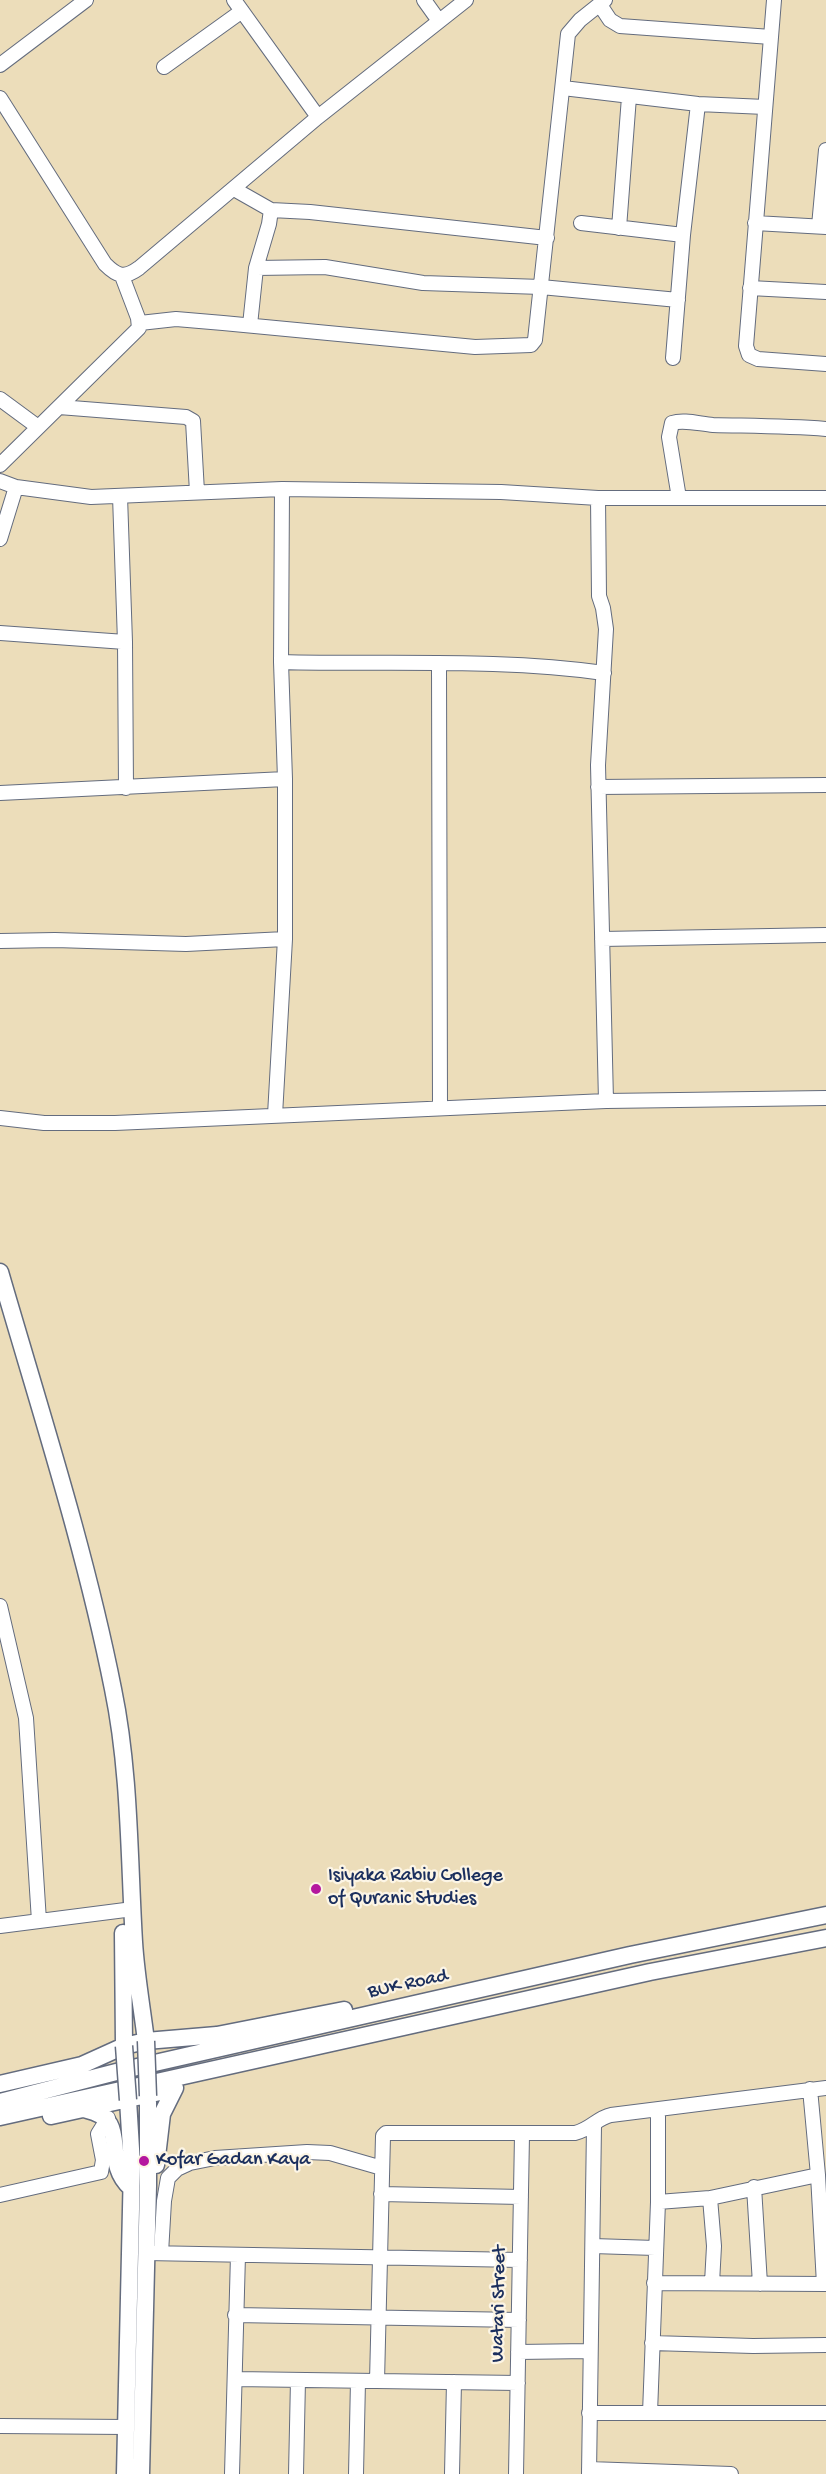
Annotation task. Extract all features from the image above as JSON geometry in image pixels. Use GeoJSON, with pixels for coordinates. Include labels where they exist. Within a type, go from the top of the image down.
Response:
{"type":"FeatureCollection","features":[{"type":"Feature","properties":{"kind":"main road"},"geometry":{"type":"LineString","coordinates":[[0,1272],[13,1336],[83,1558],[114,1691],[126,1792],[128,1909],[124,2046],[128,2100],[140,2187],[153,2253],[141,2474]]}},
{"type":"Feature","properties":{"kind":"main road"},"geometry":{"type":"LineString","coordinates":[[0,1310],[13,1336]]}},
{"type":"Feature","properties":{"kind":"main road"},"geometry":{"type":"LineString","coordinates":[[125,2474],[140,2187],[148,2096],[146,2041],[128,1909]]}},
{"type":"Feature","properties":{"kind":"main road","name":"BUK Road"},"geometry":{"type":"LineString","coordinates":[[0,2102],[124,2070],[630,1955],[826,1915]]}},
{"type":"Feature","properties":{"kind":"main road","name":"BUK Road"},"geometry":{"type":"LineString","coordinates":[[0,2117],[650,1972],[826,1938]]}},
{"type":"Feature","properties":{"kind":"main road"},"geometry":{"type":"LineString","coordinates":[[0,2084],[82,2065],[124,2046],[146,2041],[218,2035],[421,1993],[441,1991],[462,1995]]}},
{"type":"Feature","properties":{"kind":"main road"},"geometry":{"type":"LineString","coordinates":[[0,2127],[148,2096],[252,2067],[467,2018],[488,2008]]}},
{"type":"Feature","properties":{"kind":"main road"},"geometry":{"type":"LineString","coordinates":[[140,2187],[157,2163],[162,2114],[175,2088]]}},
{"type":"Feature","properties":{"kind":"main road"},"geometry":{"type":"LineString","coordinates":[[87,2110],[99,2112],[108,2118],[112,2129],[117,2170],[122,2181],[140,2187]]}},
{"type":"Feature","properties":{"kind":"street"},"geometry":{"type":"LineString","coordinates":[[0,65],[86,0]]}},
{"type":"Feature","properties":{"kind":"street"},"geometry":{"type":"LineString","coordinates":[[424,0],[439,21]]}},
{"type":"Feature","properties":{"kind":"street"},"geometry":{"type":"LineString","coordinates":[[0,98],[105,264],[114,274],[122,276],[131,274],[318,117],[466,0]]}},
{"type":"Feature","properties":{"kind":"street"},"geometry":{"type":"LineString","coordinates":[[774,0],[746,346],[749,355],[758,359],[826,364]]}},
{"type":"Feature","properties":{"kind":"street"},"geometry":{"type":"LineString","coordinates":[[140,322],[176,320],[401,342],[475,347],[528,347],[535,340],[568,34],[580,20],[602,2],[610,20],[620,26],[771,37]]}},
{"type":"Feature","properties":{"kind":"street"},"geometry":{"type":"LineString","coordinates":[[164,67],[238,5],[318,117]]}},
{"type":"Feature","properties":{"kind":"street"},"geometry":{"type":"LineString","coordinates":[[563,88],[698,104],[765,107]]}},
{"type":"Feature","properties":{"kind":"street"},"geometry":{"type":"LineString","coordinates":[[619,228],[629,97]]}},
{"type":"Feature","properties":{"kind":"street"},"geometry":{"type":"LineString","coordinates":[[673,358],[683,235],[698,104]]}},
{"type":"Feature","properties":{"kind":"street"},"geometry":{"type":"LineString","coordinates":[[755,223],[822,227],[826,150]]}},
{"type":"Feature","properties":{"kind":"street"},"geometry":{"type":"LineString","coordinates":[[234,189],[271,210],[310,212],[547,238]]}},
{"type":"Feature","properties":{"kind":"street"},"geometry":{"type":"LineString","coordinates":[[250,326],[256,268],[267,234],[271,210]]}},
{"type":"Feature","properties":{"kind":"street"},"geometry":{"type":"LineString","coordinates":[[581,223],[683,235]]}},
{"type":"Feature","properties":{"kind":"street"},"geometry":{"type":"LineString","coordinates":[[256,268],[325,267],[423,283],[541,287],[678,300]]}},
{"type":"Feature","properties":{"kind":"street"},"geometry":{"type":"LineString","coordinates":[[0,465],[139,328],[140,322],[122,276]]}},
{"type":"Feature","properties":{"kind":"street"},"geometry":{"type":"LineString","coordinates":[[750,288],[826,292]]}},
{"type":"Feature","properties":{"kind":"street"},"geometry":{"type":"LineString","coordinates":[[0,399],[38,427]]}},
{"type":"Feature","properties":{"kind":"street"},"geometry":{"type":"LineString","coordinates":[[59,407],[186,417],[193,421],[196,492]]}},
{"type":"Feature","properties":{"kind":"street"},"geometry":{"type":"LineString","coordinates":[[679,498],[669,436],[672,423],[678,421],[826,429]]}},
{"type":"Feature","properties":{"kind":"street"},"geometry":{"type":"LineString","coordinates":[[0,481],[16,487],[91,497],[282,489],[501,492],[598,498],[826,498]]}},
{"type":"Feature","properties":{"kind":"street"},"geometry":{"type":"LineString","coordinates":[[0,539],[16,487]]}},
{"type":"Feature","properties":{"kind":"street"},"geometry":{"type":"LineString","coordinates":[[275,1116],[285,939],[285,780],[281,662],[282,489]]}},
{"type":"Feature","properties":{"kind":"street"},"geometry":{"type":"LineString","coordinates":[[120,496],[125,642],[126,788]]}},
{"type":"Feature","properties":{"kind":"street"},"geometry":{"type":"LineString","coordinates":[[598,498],[599,596],[606,629],[598,787],[606,1101]]}},
{"type":"Feature","properties":{"kind":"street"},"geometry":{"type":"LineString","coordinates":[[0,633],[125,642]]}},
{"type":"Feature","properties":{"kind":"street"},"geometry":{"type":"LineString","coordinates":[[281,662],[570,668],[604,673]]}},
{"type":"Feature","properties":{"kind":"street"},"geometry":{"type":"LineString","coordinates":[[439,664],[440,1108]]}},
{"type":"Feature","properties":{"kind":"street"},"geometry":{"type":"LineString","coordinates":[[0,794],[285,780]]}},
{"type":"Feature","properties":{"kind":"street"},"geometry":{"type":"LineString","coordinates":[[598,787],[826,785]]}},
{"type":"Feature","properties":{"kind":"street"},"geometry":{"type":"LineString","coordinates":[[602,939],[826,935]]}},
{"type":"Feature","properties":{"kind":"street"},"geometry":{"type":"LineString","coordinates":[[0,941],[55,940],[186,944],[285,939]]}},
{"type":"Feature","properties":{"kind":"street"},"geometry":{"type":"LineString","coordinates":[[0,1118],[56,1123],[606,1101],[826,1098]]}},
{"type":"Feature","properties":{"kind":"street"},"geometry":{"type":"LineString","coordinates":[[0,1606],[26,1718],[39,1921]]}},
{"type":"Feature","properties":{"kind":"street"},"geometry":{"type":"LineString","coordinates":[[0,1926],[128,1909]]}},
{"type":"Feature","properties":{"kind":"street"},"geometry":{"type":"LineString","coordinates":[[377,2381],[382,2136],[386,2133],[575,2133],[594,2126],[602,2117],[611,2115],[826,2088]]}},
{"type":"Feature","properties":{"kind":"street"},"geometry":{"type":"LineString","coordinates":[[654,2283],[825,2284],[810,2089]]}},
{"type":"Feature","properties":{"kind":"street"},"geometry":{"type":"LineString","coordinates":[[650,2413],[658,2202],[658,2109]]}},
{"type":"Feature","properties":{"kind":"street"},"geometry":{"type":"LineString","coordinates":[[0,2195],[100,2172],[103,2160],[98,2134],[108,2118]]}},
{"type":"Feature","properties":{"kind":"street"},"geometry":{"type":"LineString","coordinates":[[594,2126],[589,2472],[731,2474]]}},
{"type":"Feature","properties":{"kind":"street","name":"Watari Street"},"geometry":{"type":"LineString","coordinates":[[516,2474],[522,2134]]}},
{"type":"Feature","properties":{"kind":"street"},"geometry":{"type":"LineString","coordinates":[[382,2168],[330,2153],[307,2152],[215,2158],[190,2163],[177,2169],[168,2178],[153,2253],[520,2260]]}},
{"type":"Feature","properties":{"kind":"street"},"geometry":{"type":"LineString","coordinates":[[658,2202],[710,2198],[818,2175]]}},
{"type":"Feature","properties":{"kind":"street"},"geometry":{"type":"LineString","coordinates":[[754,2187],[760,2284]]}},
{"type":"Feature","properties":{"kind":"street"},"geometry":{"type":"LineString","coordinates":[[381,2194],[521,2197]]}},
{"type":"Feature","properties":{"kind":"street"},"geometry":{"type":"LineString","coordinates":[[710,2198],[714,2246],[712,2283]]}},
{"type":"Feature","properties":{"kind":"street"},"geometry":{"type":"LineString","coordinates":[[593,2246],[655,2248]]}},
{"type":"Feature","properties":{"kind":"street"},"geometry":{"type":"LineString","coordinates":[[232,2474],[238,2255]]}},
{"type":"Feature","properties":{"kind":"street"},"geometry":{"type":"LineString","coordinates":[[235,2315],[519,2320]]}},
{"type":"Feature","properties":{"kind":"street"},"geometry":{"type":"LineString","coordinates":[[652,2343],[826,2345]]}},
{"type":"Feature","properties":{"kind":"street"},"geometry":{"type":"LineString","coordinates":[[518,2352],[589,2351]]}},
{"type":"Feature","properties":{"kind":"street"},"geometry":{"type":"LineString","coordinates":[[235,2379],[518,2383]]}},
{"type":"Feature","properties":{"kind":"street"},"geometry":{"type":"LineString","coordinates":[[296,2474],[298,2380]]}},
{"type":"Feature","properties":{"kind":"street"},"geometry":{"type":"LineString","coordinates":[[356,2474],[358,2381]]}},
{"type":"Feature","properties":{"kind":"street"},"geometry":{"type":"LineString","coordinates":[[452,2474],[454,2382]]}},
{"type":"Feature","properties":{"kind":"street"},"geometry":{"type":"LineString","coordinates":[[589,2413],[826,2413]]}},
{"type":"Feature","properties":{"kind":"street"},"geometry":{"type":"LineString","coordinates":[[0,2426],[127,2427]]}},
{"type":"Feature","properties":{"kind":"place","name":"Isiyaka Rabiu College of Quranic Studies"},"geometry":{"type":"Point","coordinates":[316,1889]}},
{"type":"Feature","properties":{"kind":"place","name":"Kofar Gadan Kaya"},"geometry":{"type":"Point","coordinates":[144,2161]}}]}
